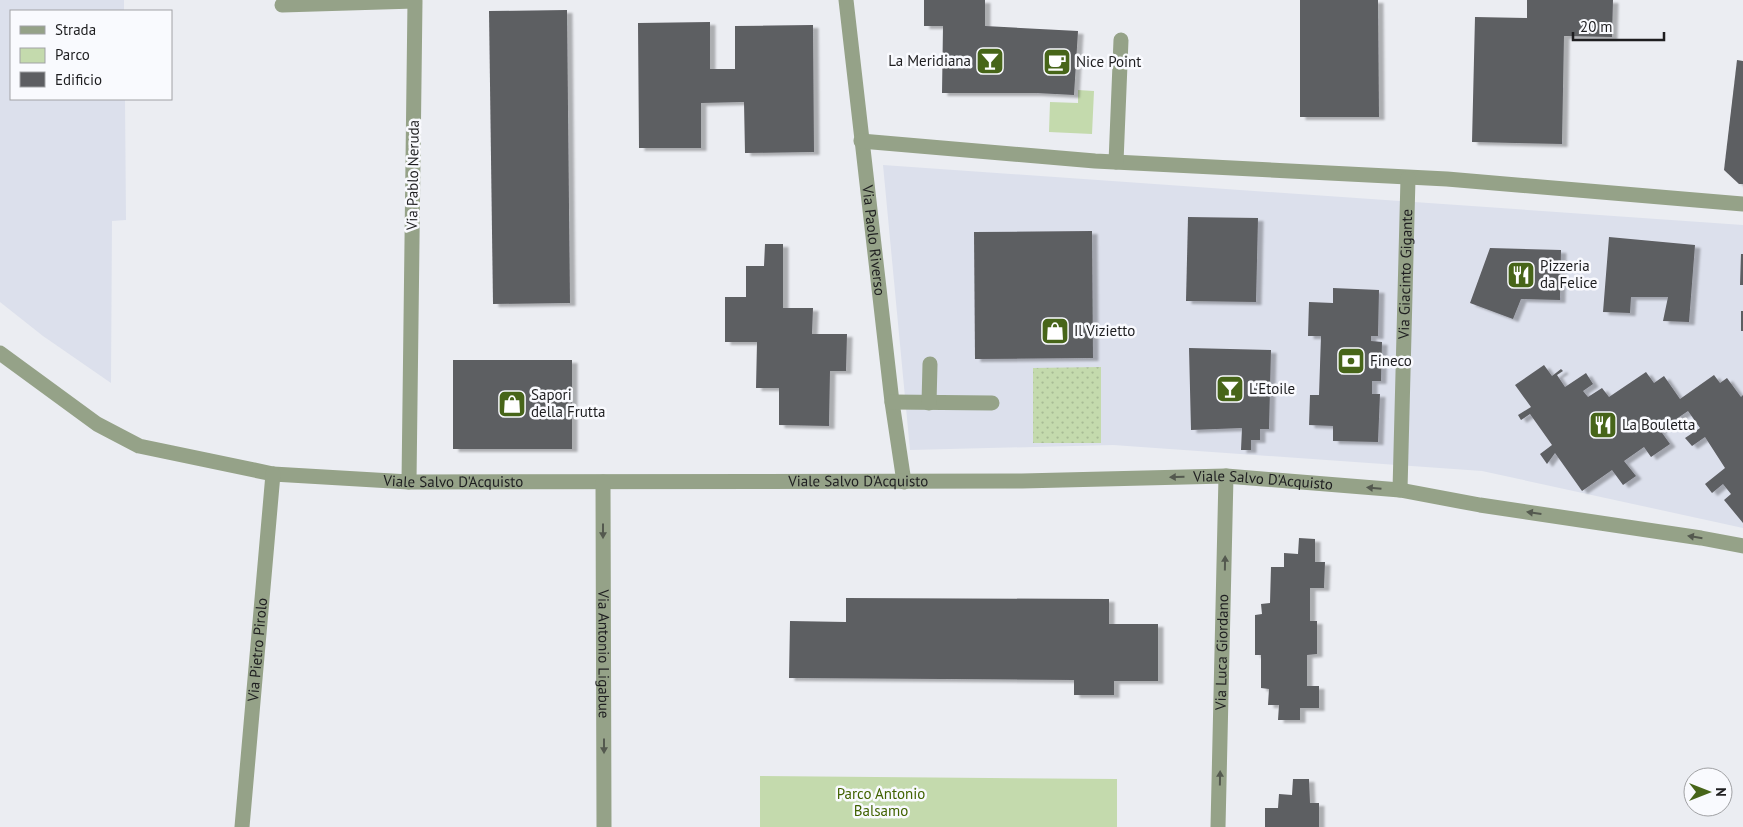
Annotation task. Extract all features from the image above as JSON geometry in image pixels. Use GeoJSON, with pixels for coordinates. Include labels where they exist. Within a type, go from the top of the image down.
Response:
{"type":"FeatureCollection","features":[{"type":"Feature","properties":{"kind":"street","name":"Via Paolo Riverso"},"geometry":{"type":"LineString","coordinates":[[846,0],[892,402],[904,482]]}},
{"type":"Feature","properties":{"kind":"street","name":"Via Pablo Neruda"},"geometry":{"type":"LineString","coordinates":[[282,5],[415,1],[409,482]]}},
{"type":"Feature","properties":{"kind":"street"},"geometry":{"type":"LineString","coordinates":[[1116,162],[1121,40]]}},
{"type":"Feature","properties":{"kind":"street"},"geometry":{"type":"LineString","coordinates":[[861,141],[1116,162],[1408,178],[1743,204]]}},
{"type":"Feature","properties":{"kind":"street","name":"Via Giacinto Gigante"},"geometry":{"type":"LineString","coordinates":[[1400,490],[1408,178]]}},
{"type":"Feature","properties":{"kind":"street","name":"Viale Salvo D'Acquisto"},"geometry":{"type":"LineString","coordinates":[[0,353],[97,424],[139,446],[273,474],[409,482],[904,482],[1226,476],[1400,490],[1480,505],[1743,546]]}},
{"type":"Feature","properties":{"kind":"street"},"geometry":{"type":"LineString","coordinates":[[929,403],[930,364]]}},
{"type":"Feature","properties":{"kind":"street"},"geometry":{"type":"LineString","coordinates":[[892,402],[992,403]]}},
{"type":"Feature","properties":{"kind":"street","name":"Via Pietro Pirolo"},"geometry":{"type":"LineString","coordinates":[[242,827],[273,474]]}},
{"type":"Feature","properties":{"kind":"street","name":"Via Luca Giordano"},"geometry":{"type":"LineString","coordinates":[[1218,827],[1226,476]]}},
{"type":"Feature","properties":{"kind":"street","name":"Via Antonio Ligabue"},"geometry":{"type":"LineString","coordinates":[[603,482],[604,827]]}},
{"type":"Feature","properties":{"kind":"shaded area"},"geometry":{"type":"Polygon","coordinates":[[[0,0],[124,0],[124,10],[10,10],[10,100],[125,100],[126,220],[112,221],[111,383],[43,336],[0,302],[0,0]]]}},
{"type":"Feature","properties":{"kind":"shaded area"},"geometry":{"type":"Polygon","coordinates":[[[883,165],[1743,225],[1743,528],[1482,471],[1113,445],[910,450],[883,165]]]}},
{"type":"Feature","properties":{"kind":"green space"},"geometry":{"type":"Polygon","coordinates":[[[1078,90],[1094,91],[1092,134],[1049,132],[1050,102],[1078,103],[1078,90]]]}},
{"type":"Feature","properties":{"kind":"green space"},"geometry":{"type":"Polygon","coordinates":[[[1101,367],[1101,443],[1033,443],[1033,368],[1101,367]]]}},
{"type":"Feature","properties":{"kind":"green space","name":"Parco Antonio Balsamo"},"geometry":{"type":"Polygon","coordinates":[[[760,776],[1117,779],[1117,827],[760,827],[760,776]]]}},
{"type":"Feature","properties":{"kind":"building","name":"La Meridiana"},"geometry":{"type":"Polygon","coordinates":[[[924,0],[985,0],[985,26],[1078,31],[1074,95],[942,93],[943,26],[924,26],[924,0]]]}},
{"type":"Feature","properties":{"kind":"building"},"geometry":{"type":"Polygon","coordinates":[[[1300,0],[1378,0],[1379,117],[1300,117],[1300,0]]]}},
{"type":"Feature","properties":{"kind":"building"},"geometry":{"type":"Polygon","coordinates":[[[1527,0],[1613,0],[1612,37],[1564,36],[1562,144],[1472,142],[1475,17],[1527,18],[1527,0]]]}},
{"type":"Feature","properties":{"kind":"building"},"geometry":{"type":"Polygon","coordinates":[[[567,10],[570,303],[493,304],[489,11],[567,10]]]}},
{"type":"Feature","properties":{"kind":"building"},"geometry":{"type":"Polygon","coordinates":[[[710,22],[710,69],[735,69],[735,26],[813,25],[814,152],[745,153],[744,102],[701,103],[701,148],[639,148],[638,23],[710,22]]]}},
{"type":"Feature","properties":{"kind":"building"},"geometry":{"type":"Polygon","coordinates":[[[1737,60],[1743,61],[1743,184],[1739,184],[1724,170],[1737,60]]]}},
{"type":"Feature","properties":{"kind":"building"},"geometry":{"type":"Polygon","coordinates":[[[1188,217],[1258,218],[1256,302],[1186,301],[1188,217]]]}},
{"type":"Feature","properties":{"kind":"building"},"geometry":{"type":"Polygon","coordinates":[[[1092,231],[1093,358],[975,359],[974,232],[1092,231]]]}},
{"type":"Feature","properties":{"kind":"building"},"geometry":{"type":"Polygon","coordinates":[[[1609,237],[1695,245],[1689,322],[1663,321],[1668,297],[1631,297],[1630,313],[1603,312],[1609,237]]]}},
{"type":"Feature","properties":{"kind":"building"},"geometry":{"type":"Polygon","coordinates":[[[765,244],[783,244],[783,308],[813,308],[812,334],[847,334],[846,371],[830,371],[829,426],[779,425],[779,388],[756,388],[757,342],[725,342],[725,297],[746,297],[746,266],[764,266],[765,244]]]}},
{"type":"Feature","properties":{"kind":"building","name":"Pizzeria da Felice"},"geometry":{"type":"Polygon","coordinates":[[[1490,248],[1561,250],[1560,300],[1521,299],[1513,319],[1470,303],[1490,248]]]}},
{"type":"Feature","properties":{"kind":"building"},"geometry":{"type":"Polygon","coordinates":[[[1741,254],[1743,254],[1743,285],[1740,285],[1741,254]]]}},
{"type":"Feature","properties":{"kind":"building","name":"Fineco"},"geometry":{"type":"Polygon","coordinates":[[[1333,288],[1379,290],[1378,336],[1371,336],[1371,341],[1382,342],[1381,381],[1372,381],[1372,394],[1380,394],[1378,442],[1333,441],[1333,426],[1309,425],[1310,395],[1319,395],[1321,336],[1308,336],[1309,302],[1333,303],[1333,288]]]}},
{"type":"Feature","properties":{"kind":"building"},"geometry":{"type":"Polygon","coordinates":[[[1741,311],[1743,311],[1743,331],[1741,331],[1741,311]]]}},
{"type":"Feature","properties":{"kind":"building","name":"L'Etoile"},"geometry":{"type":"Polygon","coordinates":[[[1189,348],[1271,350],[1269,429],[1260,429],[1260,440],[1251,440],[1251,450],[1241,450],[1242,428],[1191,430],[1189,348]]]}},
{"type":"Feature","properties":{"kind":"building","name":"Sapori della Frutta"},"geometry":{"type":"Polygon","coordinates":[[[453,360],[572,360],[572,449],[453,449],[453,360]]]}},
{"type":"Feature","properties":{"kind":"building","name":"La Bouletta"},"geometry":{"type":"Polygon","coordinates":[[[1544,365],[1552,376],[1561,369],[1563,371],[1557,375],[1565,387],[1586,373],[1593,384],[1583,391],[1588,397],[1602,388],[1609,397],[1646,372],[1654,383],[1664,376],[1680,399],[1714,375],[1720,383],[1727,378],[1741,397],[1743,395],[1743,523],[1724,500],[1731,494],[1723,484],[1712,493],[1705,484],[1725,468],[1705,437],[1692,446],[1685,438],[1700,428],[1688,411],[1660,430],[1670,444],[1651,457],[1644,447],[1624,461],[1636,476],[1623,485],[1612,470],[1582,491],[1555,453],[1547,464],[1540,454],[1552,445],[1530,414],[1521,420],[1518,415],[1531,407],[1515,385],[1544,365]]]}},
{"type":"Feature","properties":{"kind":"building"},"geometry":{"type":"Polygon","coordinates":[[[1299,538],[1315,539],[1315,562],[1325,562],[1324,588],[1310,588],[1310,621],[1317,621],[1317,654],[1307,655],[1307,686],[1319,686],[1319,708],[1300,708],[1300,720],[1278,720],[1279,705],[1268,705],[1269,689],[1261,688],[1261,655],[1255,655],[1255,615],[1262,614],[1261,604],[1270,603],[1271,567],[1284,567],[1284,553],[1298,554],[1299,538]]]}},
{"type":"Feature","properties":{"kind":"building"},"geometry":{"type":"Polygon","coordinates":[[[846,598],[1109,599],[1109,624],[1158,624],[1158,681],[1114,681],[1114,695],[1074,695],[1074,680],[789,678],[790,621],[846,622],[846,598]]]}},
{"type":"Feature","properties":{"kind":"building"},"geometry":{"type":"Polygon","coordinates":[[[1293,779],[1309,779],[1310,803],[1319,803],[1319,827],[1265,827],[1265,808],[1278,808],[1279,794],[1292,795],[1293,779]]]}},
{"type":"Feature","properties":{"kind":"place","name":"La Meridiana"},"geometry":{"type":"Point","coordinates":[990,61]}},
{"type":"Feature","properties":{"kind":"place","name":"Nice Point"},"geometry":{"type":"Point","coordinates":[1057,62]}},
{"type":"Feature","properties":{"kind":"place","name":"Pizzeria da Felice"},"geometry":{"type":"Point","coordinates":[1521,275]}},
{"type":"Feature","properties":{"kind":"place","name":"Il Vizietto"},"geometry":{"type":"Point","coordinates":[1055,331]}},
{"type":"Feature","properties":{"kind":"place","name":"Fineco"},"geometry":{"type":"Point","coordinates":[1351,361]}},
{"type":"Feature","properties":{"kind":"place","name":"L'Etoile"},"geometry":{"type":"Point","coordinates":[1230,389]}},
{"type":"Feature","properties":{"kind":"place","name":"Sapori della Frutta"},"geometry":{"type":"Point","coordinates":[512,404]}},
{"type":"Feature","properties":{"kind":"place","name":"La Bouletta"},"geometry":{"type":"Point","coordinates":[1603,425]}}]}
